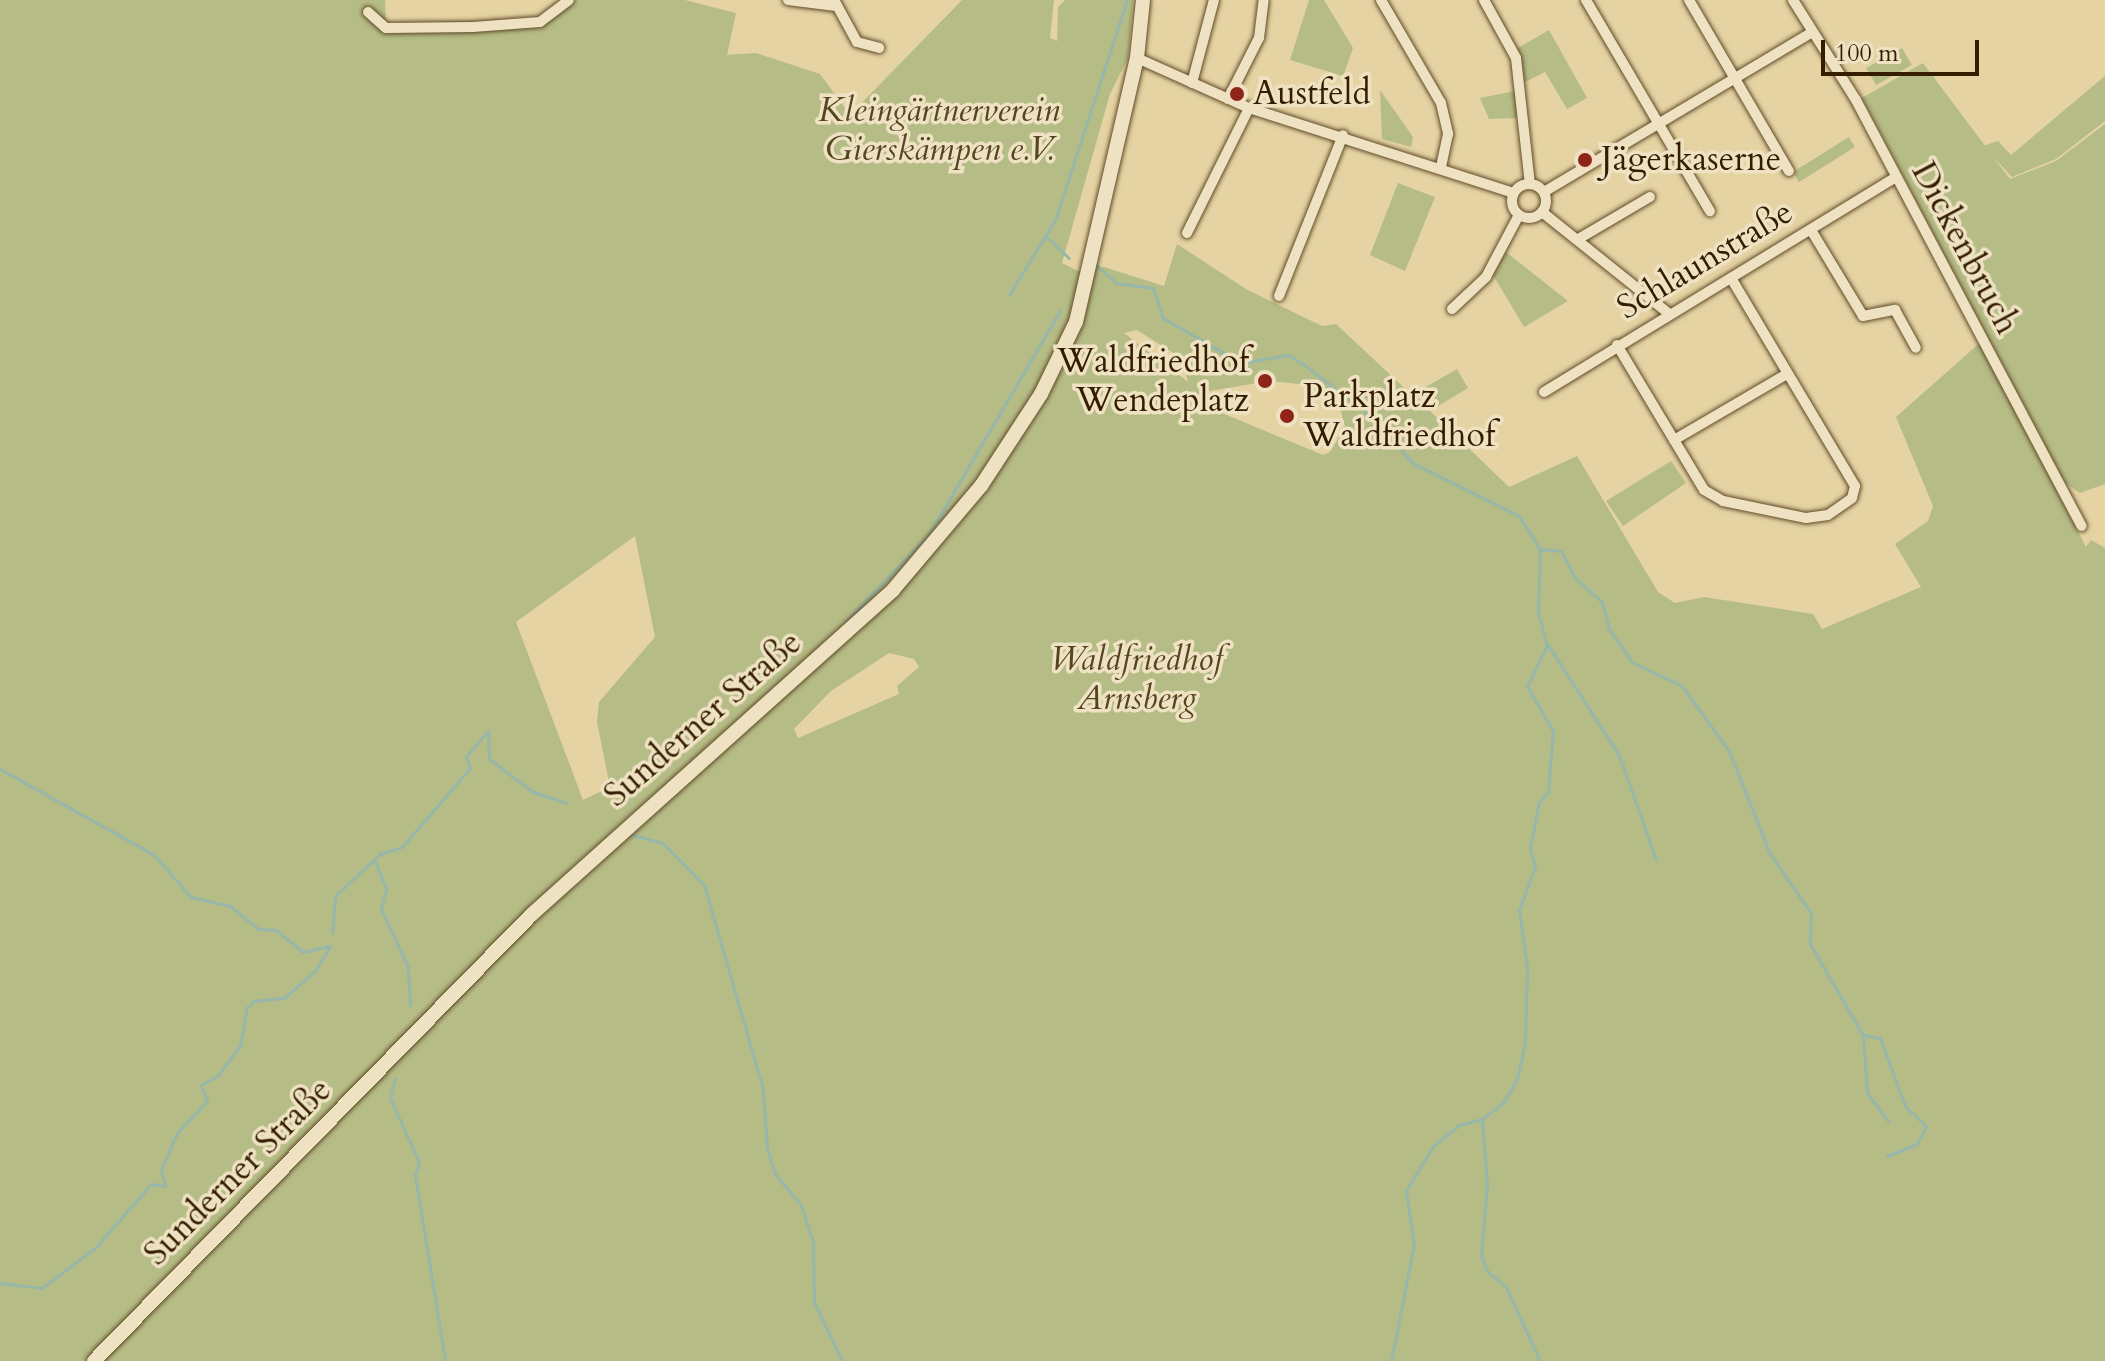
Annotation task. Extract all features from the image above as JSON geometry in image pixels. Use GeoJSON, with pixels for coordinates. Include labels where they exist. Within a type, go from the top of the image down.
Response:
{"type":"FeatureCollection","features":[{"type":"Feature","properties":{"kind":"main road","name":"Sunderner Straße"},"geometry":{"type":"LineString","coordinates":[[94,1361],[531,915],[865,617],[942,536],[1013,441],[1076,322],[1137,58],[1143,0]]}},
{"type":"Feature","properties":{"kind":"street"},"geometry":{"type":"LineString","coordinates":[[368,12],[386,28],[488,26],[540,22],[569,0]]}},
{"type":"Feature","properties":{"kind":"street"},"geometry":{"type":"LineString","coordinates":[[788,0],[835,3],[857,42],[879,48]]}},
{"type":"Feature","properties":{"kind":"street"},"geometry":{"type":"LineString","coordinates":[[1192,83],[1214,0]]}},
{"type":"Feature","properties":{"kind":"street"},"geometry":{"type":"LineString","coordinates":[[1228,99],[1259,38],[1264,0]]}},
{"type":"Feature","properties":{"kind":"street"},"geometry":{"type":"LineString","coordinates":[[1381,0],[1444,111],[1448,134],[1441,167]]}},
{"type":"Feature","properties":{"kind":"street"},"geometry":{"type":"LineString","coordinates":[[1484,0],[1516,58],[1530,184]]}},
{"type":"Feature","properties":{"kind":"street"},"geometry":{"type":"LineString","coordinates":[[1586,0],[1710,211]]}},
{"type":"Feature","properties":{"kind":"street"},"geometry":{"type":"LineString","coordinates":[[1689,0],[1789,171]]}},
{"type":"Feature","properties":{"kind":"street","name":"Dickenbruch"},"geometry":{"type":"LineString","coordinates":[[1793,0],[1896,177],[2082,526]]}},
{"type":"Feature","properties":{"kind":"street"},"geometry":{"type":"LineString","coordinates":[[1544,192],[1812,32]]}},
{"type":"Feature","properties":{"kind":"street"},"geometry":{"type":"LineString","coordinates":[[1137,58],[1249,108],[1343,135],[1514,193],[1530,184]]}},
{"type":"Feature","properties":{"kind":"street"},"geometry":{"type":"LineString","coordinates":[[1187,233],[1249,108]]}},
{"type":"Feature","properties":{"kind":"street"},"geometry":{"type":"LineString","coordinates":[[1279,296],[1343,135]]}},
{"type":"Feature","properties":{"kind":"street","name":"Schlaunstraße"},"geometry":{"type":"LineString","coordinates":[[1544,392],[1668,313],[1896,177]]}},
{"type":"Feature","properties":{"kind":"street"},"geometry":{"type":"LineString","coordinates":[[1530,184],[1544,192]]}},
{"type":"Feature","properties":{"kind":"street"},"geometry":{"type":"LineString","coordinates":[[1542,212],[1544,192]]}},
{"type":"Feature","properties":{"kind":"street"},"geometry":{"type":"LineString","coordinates":[[1452,309],[1486,277],[1519,215],[1514,193]]}},
{"type":"Feature","properties":{"kind":"street"},"geometry":{"type":"LineString","coordinates":[[1580,238],[1650,197]]}},
{"type":"Feature","properties":{"kind":"street"},"geometry":{"type":"LineString","coordinates":[[1519,215],[1542,212],[1580,238],[1668,313]]}},
{"type":"Feature","properties":{"kind":"street"},"geometry":{"type":"LineString","coordinates":[[1811,230],[1863,316],[1895,310],[1916,348]]}},
{"type":"Feature","properties":{"kind":"street"},"geometry":{"type":"LineString","coordinates":[[1617,345],[1700,485],[1716,498],[1806,518],[1828,515],[1852,498],[1855,486],[1731,278]]}},
{"type":"Feature","properties":{"kind":"street"},"geometry":{"type":"LineString","coordinates":[[1674,440],[1787,374]]}},
{"type":"Feature","properties":{"kind":"green space"},"geometry":{"type":"Polygon","coordinates":[[[0,0],[385,0],[386,23],[540,19],[571,0],[685,0],[736,13],[727,55],[756,53],[820,74],[850,115],[962,0],[1054,0],[1050,38],[1057,41],[1058,7],[1065,0],[1133,0],[1128,58],[1110,94],[1062,263],[1078,271],[1104,267],[1164,286],[1177,244],[1246,289],[1322,326],[1336,324],[1412,395],[1457,369],[1468,388],[1430,411],[1509,487],[1577,456],[1658,592],[1675,603],[1704,597],[1813,614],[1822,629],[1921,587],[1895,544],[1928,521],[1933,506],[1896,417],[1982,341],[2086,547],[2091,540],[2105,548],[2105,1361],[0,1361],[0,0]],[[1137,330],[1124,333],[1188,382],[1183,359],[1137,330]],[[1269,381],[1204,392],[1222,413],[1323,455],[1330,452],[1345,427],[1340,408],[1308,385],[1269,381]],[[635,536],[516,622],[583,800],[610,787],[597,722],[599,702],[655,637],[635,536]],[[889,653],[831,691],[794,729],[798,738],[899,694],[897,686],[919,667],[914,659],[889,653]]]}},
{"type":"Feature","properties":{"kind":"green space"},"geometry":{"type":"Polygon","coordinates":[[[1309,0],[1324,0],[1353,48],[1343,76],[1290,60],[1309,0]]]}},
{"type":"Feature","properties":{"kind":"green space"},"geometry":{"type":"Polygon","coordinates":[[[1549,30],[1587,98],[1567,109],[1545,72],[1523,83],[1518,48],[1549,30]]]}},
{"type":"Feature","properties":{"kind":"green space"},"geometry":{"type":"Polygon","coordinates":[[[1902,48],[1912,65],[1876,85],[1866,68],[1902,48]]]}},
{"type":"Feature","properties":{"kind":"green space"},"geometry":{"type":"Polygon","coordinates":[[[1923,63],[2010,179],[2056,161],[2105,124],[2105,484],[2080,493],[2065,483],[1862,98],[1923,63]]]}},
{"type":"Feature","properties":{"kind":"green space"},"geometry":{"type":"Polygon","coordinates":[[[2105,76],[2105,121],[2056,159],[2012,177],[1983,146],[1998,141],[2011,155],[2105,76]]]}},
{"type":"Feature","properties":{"kind":"green space"},"geometry":{"type":"Polygon","coordinates":[[[1380,90],[1413,137],[1411,147],[1382,139],[1380,90]]]}},
{"type":"Feature","properties":{"kind":"green space"},"geometry":{"type":"Polygon","coordinates":[[[1515,91],[1517,118],[1489,119],[1480,98],[1515,91]]]}},
{"type":"Feature","properties":{"kind":"green space"},"geometry":{"type":"Polygon","coordinates":[[[1849,137],[1855,147],[1799,182],[1793,172],[1849,137]]]}},
{"type":"Feature","properties":{"kind":"green space"},"geometry":{"type":"Polygon","coordinates":[[[1398,183],[1435,197],[1405,271],[1370,255],[1398,183]]]}},
{"type":"Feature","properties":{"kind":"green space"},"geometry":{"type":"Polygon","coordinates":[[[1506,252],[1568,301],[1524,327],[1493,275],[1506,252]]]}},
{"type":"Feature","properties":{"kind":"green space"},"geometry":{"type":"Polygon","coordinates":[[[1671,461],[1686,483],[1623,526],[1606,501],[1671,461]]]}},
{"type":"Feature","properties":{"kind":"waterway"},"geometry":{"type":"LineString","coordinates":[[1009,295],[1055,220],[1127,0]]}},
{"type":"Feature","properties":{"kind":"waterway"},"geometry":{"type":"LineString","coordinates":[[1047,237],[1069,258]]}},
{"type":"Feature","properties":{"kind":"waterway"},"geometry":{"type":"LineString","coordinates":[[1096,265],[1117,283],[1153,288],[1163,318],[1239,362]]}},
{"type":"Feature","properties":{"kind":"waterway"},"geometry":{"type":"LineString","coordinates":[[845,622],[929,534],[1060,311]]}},
{"type":"Feature","properties":{"kind":"waterway"},"geometry":{"type":"LineString","coordinates":[[1241,363],[1288,355],[1303,364],[1362,409],[1414,464],[1519,516],[1540,549],[1538,612],[1547,645],[1527,686],[1553,731],[1548,792],[1539,802],[1530,848],[1535,867],[1519,910],[1527,968],[1525,1042],[1517,1079],[1503,1103],[1482,1119],[1459,1125],[1433,1146],[1406,1191],[1414,1244],[1391,1361]]}},
{"type":"Feature","properties":{"kind":"waterway"},"geometry":{"type":"LineString","coordinates":[[1541,549],[1561,551],[1574,577],[1602,602],[1609,629],[1632,662],[1682,686],[1729,751],[1770,854],[1811,913],[1810,944],[1863,1035],[1867,1093],[1888,1121]]}},
{"type":"Feature","properties":{"kind":"waterway"},"geometry":{"type":"LineString","coordinates":[[1548,645],[1619,755],[1656,860]]}},
{"type":"Feature","properties":{"kind":"waterway"},"geometry":{"type":"LineString","coordinates":[[332,933],[335,896],[380,854],[402,847],[470,768],[466,757],[488,731],[489,759],[533,792],[566,803]]}},
{"type":"Feature","properties":{"kind":"waterway"},"geometry":{"type":"LineString","coordinates":[[0,769],[153,854],[191,897],[230,906],[258,929],[276,930],[303,952],[330,946]]}},
{"type":"Feature","properties":{"kind":"waterway"},"geometry":{"type":"LineString","coordinates":[[629,834],[663,843],[704,885],[763,1090],[767,1149],[775,1174],[801,1205],[813,1241],[814,1302],[842,1361]]}},
{"type":"Feature","properties":{"kind":"waterway"},"geometry":{"type":"LineString","coordinates":[[374,859],[386,889],[381,909],[408,967],[410,1005]]}},
{"type":"Feature","properties":{"kind":"waterway"},"geometry":{"type":"LineString","coordinates":[[0,1283],[42,1288],[96,1247],[151,1184],[165,1186],[161,1170],[177,1133],[207,1101],[201,1085],[218,1075],[240,1046],[247,1008],[254,1001],[284,998],[315,971],[330,946]]}},
{"type":"Feature","properties":{"kind":"waterway"},"geometry":{"type":"LineString","coordinates":[[1864,1035],[1880,1038],[1905,1106],[1926,1126],[1917,1144],[1887,1156]]}},
{"type":"Feature","properties":{"kind":"waterway"},"geometry":{"type":"LineString","coordinates":[[395,1078],[390,1098],[419,1162],[415,1175],[445,1361]]}},
{"type":"Feature","properties":{"kind":"waterway"},"geometry":{"type":"LineString","coordinates":[[1482,1119],[1487,1184],[1481,1255],[1487,1271],[1506,1287],[1540,1361]]}},
{"type":"Feature","properties":{"kind":"place","name":"Austfeld"},"geometry":{"type":"Point","coordinates":[1237,94]}},
{"type":"Feature","properties":{"kind":"place","name":"Jägerkaserne"},"geometry":{"type":"Point","coordinates":[1585,160]}},
{"type":"Feature","properties":{"kind":"place","name":"Waldfriedhof Wendeplatz"},"geometry":{"type":"Point","coordinates":[1265,381]}},
{"type":"Feature","properties":{"kind":"place","name":"Parkplatz Waldfriedhof"},"geometry":{"type":"Point","coordinates":[1287,416]}},
{"type":"Feature","properties":{"kind":"park label","name":"Kleingärtnerverein Gierskämpen e.V."},"geometry":{"type":"Point","coordinates":[939,130]}},
{"type":"Feature","properties":{"kind":"park label","name":"Waldfriedhof Arnsberg"},"geometry":{"type":"Point","coordinates":[1137,678]}}]}
